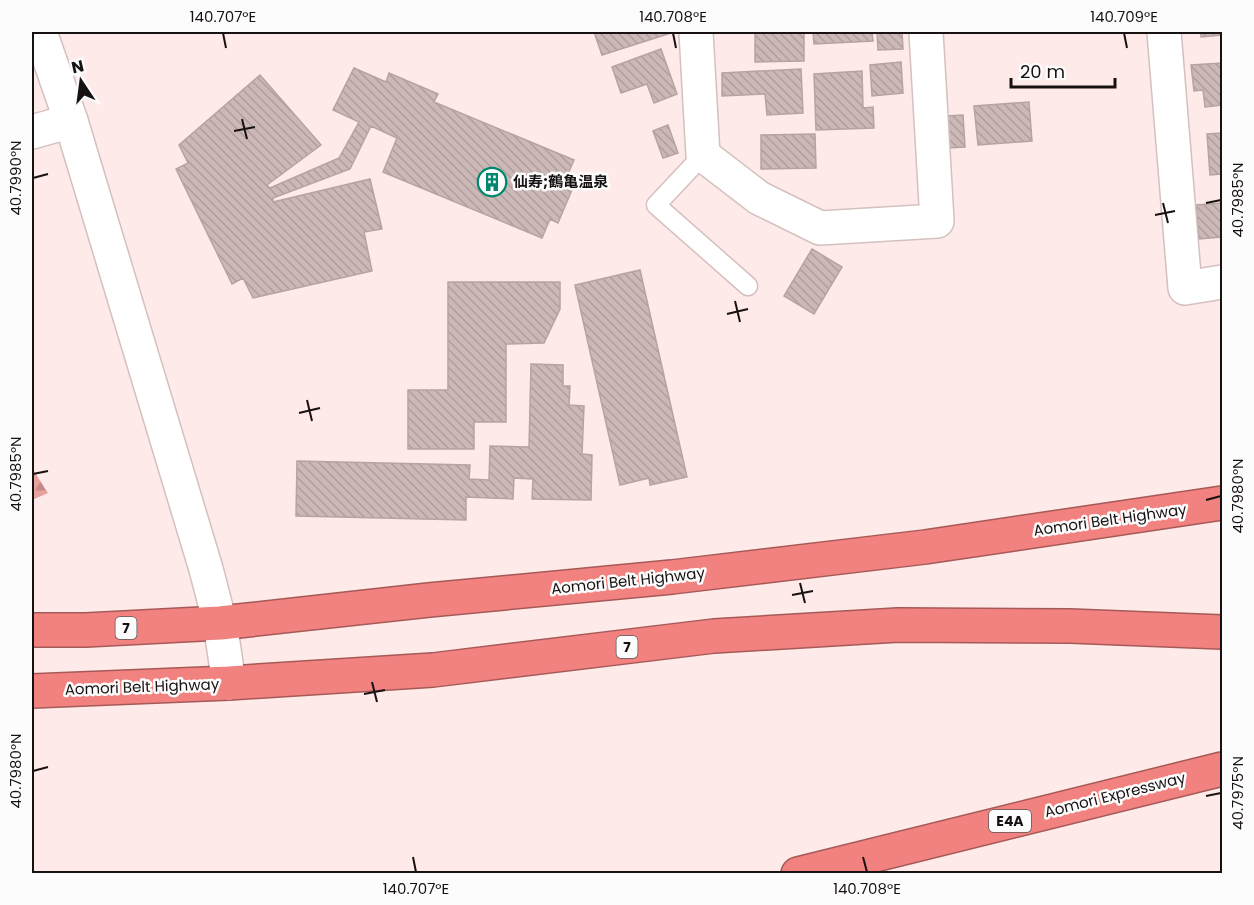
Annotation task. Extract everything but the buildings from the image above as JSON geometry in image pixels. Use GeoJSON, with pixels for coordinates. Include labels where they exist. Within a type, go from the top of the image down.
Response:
{"type":"FeatureCollection","features":[{"type":"Feature","properties":{"kind":"highway","name":"Aomori Belt Highway"},"geometry":{"type":"LineString","coordinates":[[32,630],[86,630],[220,623],[672,577],[925,547],[1222,503]]}},
{"type":"Feature","properties":{"kind":"highway","name":"Aomori Belt Highway"},"geometry":{"type":"LineString","coordinates":[[32,691],[229,683],[433,670],[714,636],[898,625],[1070,626],[1222,632]]}},
{"type":"Feature","properties":{"kind":"highway","name":"Aomori Expressway"},"geometry":{"type":"LineString","coordinates":[[798,873],[1222,769]]}},
{"type":"Feature","properties":{"kind":"street"},"geometry":{"type":"LineString","coordinates":[[40,32],[71,121],[194,528],[220,623],[229,683]]}},
{"type":"Feature","properties":{"kind":"street"},"geometry":{"type":"LineString","coordinates":[[696,32],[703,155],[759,198],[820,228],[937,220],[926,32]]}},
{"type":"Feature","properties":{"kind":"street"},"geometry":{"type":"LineString","coordinates":[[1164,32],[1185,288],[1222,282]]}},
{"type":"Feature","properties":{"kind":"street"},"geometry":{"type":"LineString","coordinates":[[32,132],[71,121]]}},
{"type":"Feature","properties":{"kind":"lane"},"geometry":{"type":"LineString","coordinates":[[703,155],[656,205],[748,286]]}},
{"type":"Feature","properties":{"kind":"green space"},"geometry":{"type":"Polygon","coordinates":[[[32,468],[48,493],[32,500],[32,468]]]}},
{"type":"Feature","properties":{"kind":"place","name":"仙寿;鶴亀温泉"},"geometry":{"type":"Point","coordinates":[492,182]}}]}
